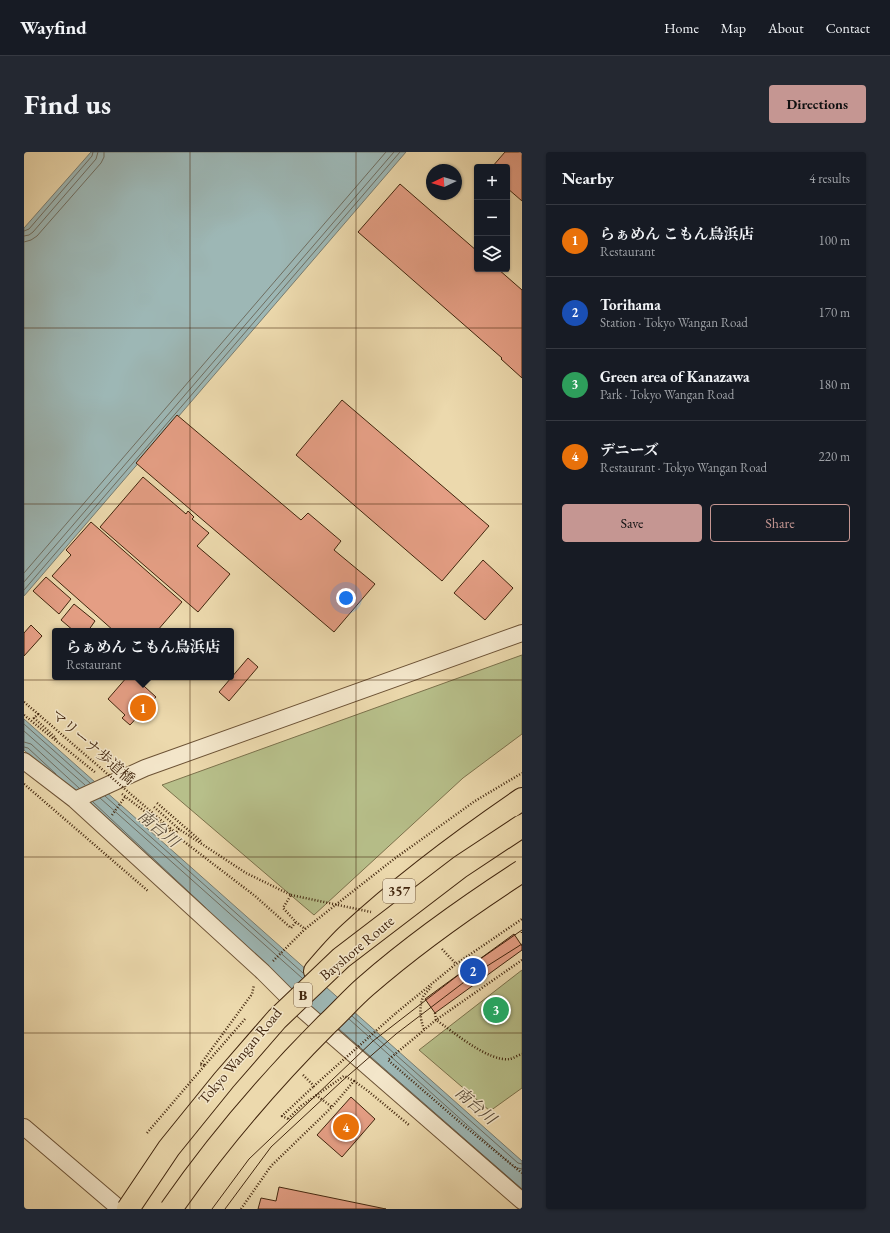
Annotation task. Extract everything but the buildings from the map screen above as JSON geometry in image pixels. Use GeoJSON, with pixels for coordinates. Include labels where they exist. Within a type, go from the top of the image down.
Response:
{"type":"FeatureCollection","features":[{"type":"Feature","properties":{"kind":"highway","name":"Tokyo Wangan Road"},"geometry":{"type":"LineString","coordinates":[[126,1209],[169,1139],[289,998],[349,934],[417,875],[522,799]]}},
{"type":"Feature","properties":{"kind":"highway","name":"Bayshore Route"},"geometry":{"type":"LineString","coordinates":[[126,1209],[169,1148],[224,1080],[282,1014],[341,958],[460,867],[522,826]]}},
{"type":"Feature","properties":{"kind":"highway"},"geometry":{"type":"LineString","coordinates":[[171,1209],[196,1174],[252,1104],[303,1048],[365,986],[455,916],[522,871]]}},
{"type":"Feature","properties":{"kind":"highway"},"geometry":{"type":"LineString","coordinates":[[181,1209],[235,1130],[286,1071],[368,989],[437,934],[474,909],[522,882]]}},
{"type":"Feature","properties":{"kind":"street"},"geometry":{"type":"LineString","coordinates":[[75,800],[145,768],[522,633]]}},
{"type":"Feature","properties":{"kind":"street"},"geometry":{"type":"LineString","coordinates":[[24,761],[75,800],[263,972],[289,998],[522,1201]]}},
{"type":"Feature","properties":{"kind":"street"},"geometry":{"type":"LineString","coordinates":[[24,1126],[120,1209]]}},
{"type":"Feature","properties":{"kind":"path","name":"マリーナ歩道橋"},"geometry":{"type":"LineString","coordinates":[[24,702],[176,833],[179,829]]}},
{"type":"Feature","properties":{"kind":"path"},"geometry":{"type":"LineString","coordinates":[[38,714],[34,718],[55,739]]}},
{"type":"Feature","properties":{"kind":"path"},"geometry":{"type":"LineString","coordinates":[[24,715],[97,774]]}},
{"type":"Feature","properties":{"kind":"path"},"geometry":{"type":"LineString","coordinates":[[205,1065],[200,1065],[252,994],[254,986],[253,981],[305,929],[394,859],[476,800],[522,773]]}},
{"type":"Feature","properties":{"kind":"path"},"geometry":{"type":"LineString","coordinates":[[24,784],[151,893]]}},
{"type":"Feature","properties":{"kind":"path"},"geometry":{"type":"LineString","coordinates":[[122,794],[255,896],[291,928],[296,922]]}},
{"type":"Feature","properties":{"kind":"path"},"geometry":{"type":"LineString","coordinates":[[113,813],[125,797]]}},
{"type":"Feature","properties":{"kind":"path"},"geometry":{"type":"LineString","coordinates":[[157,803],[209,849]]}},
{"type":"Feature","properties":{"kind":"path"},"geometry":{"type":"LineString","coordinates":[[154,807],[179,829],[246,873],[291,895],[283,908],[305,929]]}},
{"type":"Feature","properties":{"kind":"path"},"geometry":{"type":"LineString","coordinates":[[396,1013],[434,983],[522,919]]}},
{"type":"Feature","properties":{"kind":"path"},"geometry":{"type":"LineString","coordinates":[[522,960],[436,1020],[388,1060],[462,1124],[522,1173]]}},
{"type":"Feature","properties":{"kind":"path"},"geometry":{"type":"LineString","coordinates":[[424,1029],[421,1022],[423,996],[434,983]]}},
{"type":"Feature","properties":{"kind":"path"},"geometry":{"type":"LineString","coordinates":[[435,1013],[436,1020],[484,1053],[496,1058],[510,1059],[522,1054]]}},
{"type":"Feature","properties":{"kind":"path"},"geometry":{"type":"LineString","coordinates":[[147,1133],[245,1019]]}},
{"type":"Feature","properties":{"kind":"path"},"geometry":{"type":"LineString","coordinates":[[241,1209],[271,1166],[332,1107],[354,1081],[344,1076],[301,1106],[288,1120],[282,1116],[314,1086]]}},
{"type":"Feature","properties":{"kind":"path"},"geometry":{"type":"LineString","coordinates":[[316,1095],[332,1107]]}},
{"type":"Feature","properties":{"kind":"green space"},"geometry":{"type":"Polygon","coordinates":[[[522,655],[522,734],[463,778],[314,915],[162,785],[522,655]]]}},
{"type":"Feature","properties":{"kind":"green space"},"geometry":{"type":"Polygon","coordinates":[[[522,970],[522,1088],[490,1111],[419,1050],[522,970]]]}},
{"type":"Feature","properties":{"kind":"water"},"geometry":{"type":"Polygon","coordinates":[[[91,152],[406,152],[24,596],[24,228],[91,152]]]}},
{"type":"Feature","properties":{"kind":"water"},"geometry":{"type":"Polygon","coordinates":[[[24,719],[522,1161],[522,1201],[289,998],[24,750],[24,719]]]}},
{"type":"Feature","properties":{"kind":"tram line"},"geometry":{"type":"LineString","coordinates":[[212,1209],[249,1159],[373,1041],[470,966],[522,930]]}},
{"type":"Feature","properties":{"kind":"tram line"},"geometry":{"type":"LineString","coordinates":[[225,1209],[271,1147],[342,1081],[396,1034],[476,973],[522,944]]}},
{"type":"Feature","properties":{"kind":"place","name":"らぁめん こもん鳥浜店"},"geometry":{"type":"Point","coordinates":[143,708]}},
{"type":"Feature","properties":{"kind":"place","name":"Torihama"},"geometry":{"type":"Point","coordinates":[473,971]}},
{"type":"Feature","properties":{"kind":"place","name":"Green area of Kanazawa"},"geometry":{"type":"Point","coordinates":[496,1010]}},
{"type":"Feature","properties":{"kind":"place","name":"デニーズ"},"geometry":{"type":"Point","coordinates":[346,1127]}},
{"type":"Feature","properties":{"kind":"water label","name":"南台川"},"geometry":{"type":"Point","coordinates":[159,828]}},
{"type":"Feature","properties":{"kind":"water label","name":"南台川"},"geometry":{"type":"Point","coordinates":[476,1105]}}]}
